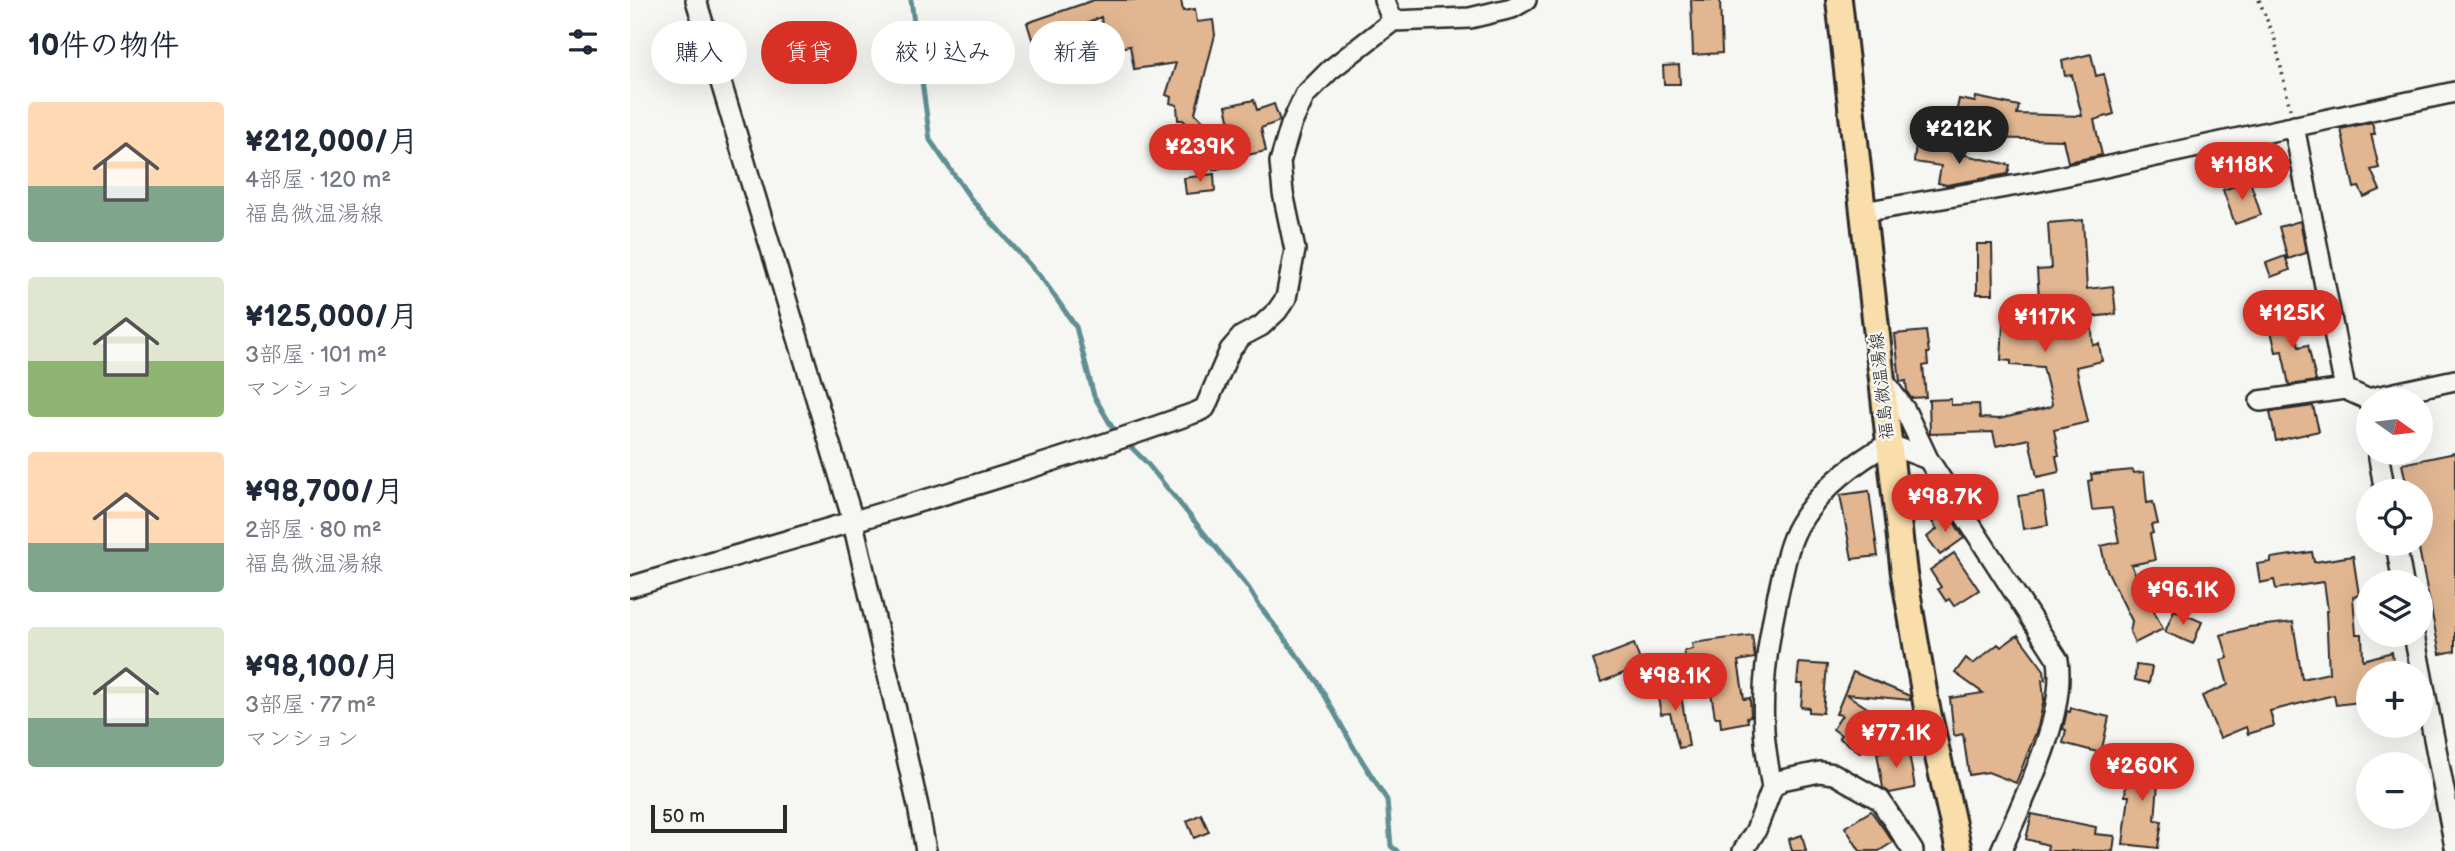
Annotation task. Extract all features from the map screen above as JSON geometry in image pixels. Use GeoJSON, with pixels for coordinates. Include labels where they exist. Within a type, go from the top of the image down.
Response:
{"type":"FeatureCollection","features":[{"type":"Feature","properties":{"kind":"main road","name":"福島微温湯線"},"geometry":{"type":"LineString","coordinates":[[1839,0],[1904,574],[1926,703],[1959,851]]}},
{"type":"Feature","properties":{"kind":"street"},"geometry":{"type":"LineString","coordinates":[[696,0],[822,411],[853,522],[926,851]]}},
{"type":"Feature","properties":{"kind":"street"},"geometry":{"type":"LineString","coordinates":[[1384,0],[1394,21]]}},
{"type":"Feature","properties":{"kind":"street"},"geometry":{"type":"LineString","coordinates":[[630,587],[1035,467],[1205,408],[1230,350],[1242,336],[1261,326],[1286,298],[1295,250],[1283,193],[1280,162],[1291,125],[1305,95],[1330,70],[1394,21],[1470,18],[1512,8],[1526,0]]}},
{"type":"Feature","properties":{"kind":"street"},"geometry":{"type":"LineString","coordinates":[[1863,212],[2035,183],[2455,92]]}},
{"type":"Feature","properties":{"kind":"street"},"geometry":{"type":"LineString","coordinates":[[2294,126],[2345,389]]}},
{"type":"Feature","properties":{"kind":"street"},"geometry":{"type":"LineString","coordinates":[[1880,376],[1905,410],[1928,459],[2058,660],[2060,679],[2055,712],[2033,776],[2001,851]]}},
{"type":"Feature","properties":{"kind":"street"},"geometry":{"type":"LineString","coordinates":[[2420,388],[2455,380]]}},
{"type":"Feature","properties":{"kind":"street"},"geometry":{"type":"LineString","coordinates":[[2260,401],[2345,389],[2356,394]]}},
{"type":"Feature","properties":{"kind":"street"},"geometry":{"type":"LineString","coordinates":[[1743,851],[1756,830],[1772,788],[1764,730],[1765,676],[1774,610],[1786,560],[1798,527],[1816,500],[1835,480],[1859,460],[1888,444],[1928,459]]}},
{"type":"Feature","properties":{"kind":"street"},"geometry":{"type":"LineString","coordinates":[[2416,647],[2455,847]]}},
{"type":"Feature","properties":{"kind":"street"},"geometry":{"type":"LineString","coordinates":[[1772,788],[1782,780],[1820,772],[1834,774],[1880,800],[1913,851]]}},
{"type":"Feature","properties":{"kind":"path"},"geometry":{"type":"LineString","coordinates":[[2259,0],[2275,40],[2294,126]]}},
{"type":"Feature","properties":{"kind":"building"},"geometry":{"type":"Polygon","coordinates":[[[1094,0],[1181,0],[1183,11],[1195,9],[1197,22],[1213,20],[1215,35],[1195,113],[1232,152],[1236,164],[1213,170],[1207,145],[1183,120],[1178,120],[1177,105],[1170,103],[1171,97],[1166,95],[1176,63],[1134,69],[1130,46],[1125,47],[1125,21],[1102,21],[1101,17],[1092,21],[1033,21],[1094,0]]]}},
{"type":"Feature","properties":{"kind":"building"},"geometry":{"type":"Polygon","coordinates":[[[1691,0],[1720,0],[1722,53],[1693,55],[1691,0]]]}},
{"type":"Feature","properties":{"kind":"building"},"geometry":{"type":"Polygon","coordinates":[[[2091,54],[2096,76],[2104,74],[2114,114],[2094,120],[2102,155],[2068,162],[2063,140],[1951,137],[1959,99],[1975,102],[1976,97],[2019,106],[2017,114],[2082,116],[2072,75],[2065,76],[2062,61],[2091,54]]]}},
{"type":"Feature","properties":{"kind":"building"},"geometry":{"type":"Polygon","coordinates":[[[1679,65],[1680,84],[1664,84],[1663,66],[1679,65]]]}},
{"type":"Feature","properties":{"kind":"building"},"geometry":{"type":"Polygon","coordinates":[[[1254,100],[1257,110],[1274,104],[1280,121],[1261,128],[1266,151],[1238,157],[1226,106],[1254,100]]]}},
{"type":"Feature","properties":{"kind":"building"},"geometry":{"type":"Polygon","coordinates":[[[2372,122],[2375,134],[2371,134],[2379,168],[2371,170],[2380,190],[2364,197],[2359,187],[2354,188],[2341,129],[2372,122]]]}},
{"type":"Feature","properties":{"kind":"building"},"geometry":{"type":"Polygon","coordinates":[[[1916,144],[2010,165],[2008,174],[1947,185],[1938,183],[1941,166],[1914,162],[1916,144]]]}},
{"type":"Feature","properties":{"kind":"building"},"geometry":{"type":"Polygon","coordinates":[[[1214,174],[1215,191],[1186,194],[1184,178],[1214,174]]]}},
{"type":"Feature","properties":{"kind":"building"},"geometry":{"type":"Polygon","coordinates":[[[2250,181],[2261,215],[2235,224],[2223,190],[2250,181]]]}},
{"type":"Feature","properties":{"kind":"building"},"geometry":{"type":"Polygon","coordinates":[[[2083,220],[2087,289],[2113,286],[2116,314],[2091,317],[2093,345],[2099,344],[2102,361],[2076,367],[2088,422],[2054,430],[2059,472],[2037,477],[2029,439],[1996,446],[1993,432],[1930,434],[1929,400],[1951,399],[1951,405],[1979,404],[1980,418],[1999,419],[2050,407],[2052,404],[2043,367],[2011,365],[2011,361],[2001,360],[2003,323],[2041,326],[2037,270],[2051,269],[2048,223],[2083,220]]]}},
{"type":"Feature","properties":{"kind":"building"},"geometry":{"type":"Polygon","coordinates":[[[2300,221],[2306,253],[2288,259],[2279,227],[2300,221]]]}},
{"type":"Feature","properties":{"kind":"building"},"geometry":{"type":"Polygon","coordinates":[[[1977,244],[1992,244],[1993,294],[1977,294],[1977,244]]]}},
{"type":"Feature","properties":{"kind":"building"},"geometry":{"type":"Polygon","coordinates":[[[2285,256],[2290,270],[2271,277],[2266,263],[2285,256]]]}},
{"type":"Feature","properties":{"kind":"building"},"geometry":{"type":"Polygon","coordinates":[[[2288,307],[2299,347],[2308,345],[2316,381],[2289,385],[2282,351],[2276,352],[2271,331],[2277,330],[2272,312],[2288,307]]]}},
{"type":"Feature","properties":{"kind":"building"},"geometry":{"type":"Polygon","coordinates":[[[1926,331],[1928,365],[1923,366],[1926,397],[1911,398],[1907,392],[1906,381],[1900,382],[1895,334],[1926,331]]]}},
{"type":"Feature","properties":{"kind":"building"},"geometry":{"type":"Polygon","coordinates":[[[2313,406],[2319,431],[2276,441],[2270,412],[2313,406]]]}},
{"type":"Feature","properties":{"kind":"building"},"geometry":{"type":"Polygon","coordinates":[[[2455,453],[2455,651],[2440,654],[2433,619],[2433,570],[2423,570],[2420,556],[2433,556],[2433,479],[2405,479],[2402,466],[2432,466],[2433,458],[2455,453]]]}},
{"type":"Feature","properties":{"kind":"building"},"geometry":{"type":"Polygon","coordinates":[[[2133,470],[2134,473],[2144,472],[2147,503],[2153,502],[2158,524],[2151,525],[2153,533],[2150,534],[2155,560],[2131,565],[2163,629],[2135,643],[2130,632],[2132,621],[2106,568],[2101,546],[2119,542],[2112,508],[2092,510],[2088,481],[2092,480],[2091,474],[2133,470]]]}},
{"type":"Feature","properties":{"kind":"building"},"geometry":{"type":"Polygon","coordinates":[[[1869,491],[1878,556],[1852,559],[1840,495],[1869,491]]]}},
{"type":"Feature","properties":{"kind":"building"},"geometry":{"type":"Polygon","coordinates":[[[2043,492],[2048,525],[2023,529],[2018,496],[2043,492]]]}},
{"type":"Feature","properties":{"kind":"building"},"geometry":{"type":"Polygon","coordinates":[[[1947,511],[1964,538],[1940,555],[1927,537],[1937,529],[1932,522],[1947,511]]]}},
{"type":"Feature","properties":{"kind":"building"},"geometry":{"type":"Polygon","coordinates":[[[2312,552],[2314,562],[2353,556],[2356,576],[2356,596],[2353,597],[2356,647],[2362,647],[2363,660],[2392,652],[2393,661],[2356,661],[2356,702],[2336,705],[2334,695],[2270,711],[2274,726],[2248,734],[2246,727],[2220,738],[2202,696],[2228,685],[2221,660],[2228,658],[2221,635],[2249,627],[2293,622],[2302,679],[2329,673],[2328,611],[2324,582],[2276,589],[2274,580],[2260,583],[2257,564],[2271,562],[2271,558],[2312,552]]]}},
{"type":"Feature","properties":{"kind":"building"},"geometry":{"type":"Polygon","coordinates":[[[1954,553],[1979,590],[1954,606],[1949,599],[1946,601],[1938,589],[1941,587],[1930,570],[1954,553]]]}},
{"type":"Feature","properties":{"kind":"building"},"geometry":{"type":"Polygon","coordinates":[[[2174,610],[2202,622],[2193,644],[2165,632],[2174,610]]]}},
{"type":"Feature","properties":{"kind":"building"},"geometry":{"type":"Polygon","coordinates":[[[1752,635],[1755,658],[1738,661],[1744,699],[1750,698],[1751,716],[1747,717],[1748,722],[1721,727],[1720,717],[1715,717],[1707,669],[1688,673],[1684,651],[1693,649],[1692,643],[1752,635]]]}},
{"type":"Feature","properties":{"kind":"building"},"geometry":{"type":"Polygon","coordinates":[[[2018,635],[2044,670],[2044,699],[2038,727],[2016,783],[1988,772],[1969,775],[1963,734],[1954,736],[1950,698],[1983,693],[1955,673],[1966,658],[1973,664],[1998,644],[2001,647],[2018,635]]]}},
{"type":"Feature","properties":{"kind":"building"},"geometry":{"type":"Polygon","coordinates":[[[1634,644],[1642,666],[1601,682],[1593,660],[1634,644]]]}},
{"type":"Feature","properties":{"kind":"building"},"geometry":{"type":"Polygon","coordinates":[[[1799,663],[1827,665],[1823,713],[1809,712],[1809,708],[1801,707],[1803,684],[1797,684],[1799,663]]]}},
{"type":"Feature","properties":{"kind":"building"},"geometry":{"type":"Polygon","coordinates":[[[2136,665],[2152,667],[2149,683],[2135,680],[2136,665]]]}},
{"type":"Feature","properties":{"kind":"building"},"geometry":{"type":"Polygon","coordinates":[[[1853,672],[1910,696],[1910,700],[1846,694],[1881,717],[1880,720],[1891,728],[1877,749],[1873,731],[1860,752],[1839,738],[1841,735],[1833,729],[1842,715],[1836,714],[1853,672]]]}},
{"type":"Feature","properties":{"kind":"building"},"geometry":{"type":"Polygon","coordinates":[[[1680,688],[1689,746],[1679,748],[1670,713],[1661,714],[1657,692],[1680,688]]]}},
{"type":"Feature","properties":{"kind":"building"},"geometry":{"type":"Polygon","coordinates":[[[2071,708],[2109,717],[2101,753],[2063,743],[2067,711],[2070,712],[2071,708]]]}},
{"type":"Feature","properties":{"kind":"building"},"geometry":{"type":"Polygon","coordinates":[[[1908,747],[1915,788],[1890,793],[1883,788],[1877,753],[1908,747]]]}},
{"type":"Feature","properties":{"kind":"building"},"geometry":{"type":"Polygon","coordinates":[[[2128,757],[2160,759],[2155,820],[2162,821],[2158,848],[2123,844],[2129,796],[2125,796],[2128,757]]]}},
{"type":"Feature","properties":{"kind":"building"},"geometry":{"type":"Polygon","coordinates":[[[1871,811],[1893,842],[1879,851],[1860,851],[1845,827],[1871,811]]]}},
{"type":"Feature","properties":{"kind":"building"},"geometry":{"type":"Polygon","coordinates":[[[1201,814],[1209,832],[1194,838],[1187,821],[1201,814]]]}},
{"type":"Feature","properties":{"kind":"building"},"geometry":{"type":"Polygon","coordinates":[[[2032,814],[2096,827],[2095,834],[2115,836],[2113,851],[2047,851],[2048,845],[2026,839],[2032,814]]]}},
{"type":"Feature","properties":{"kind":"building"},"geometry":{"type":"Polygon","coordinates":[[[1802,835],[1806,851],[1792,851],[1789,839],[1802,835]]]}},
{"type":"Feature","properties":{"kind":"waterway"},"geometry":{"type":"LineString","coordinates":[[911,0],[930,140],[971,199],[1044,281],[1076,327],[1094,396],[1112,427],[1120,435]]}},
{"type":"Feature","properties":{"kind":"waterway"},"geometry":{"type":"LineString","coordinates":[[1126,442],[1146,462],[1248,587],[1318,683],[1387,800],[1391,846],[1397,851]]}}]}
